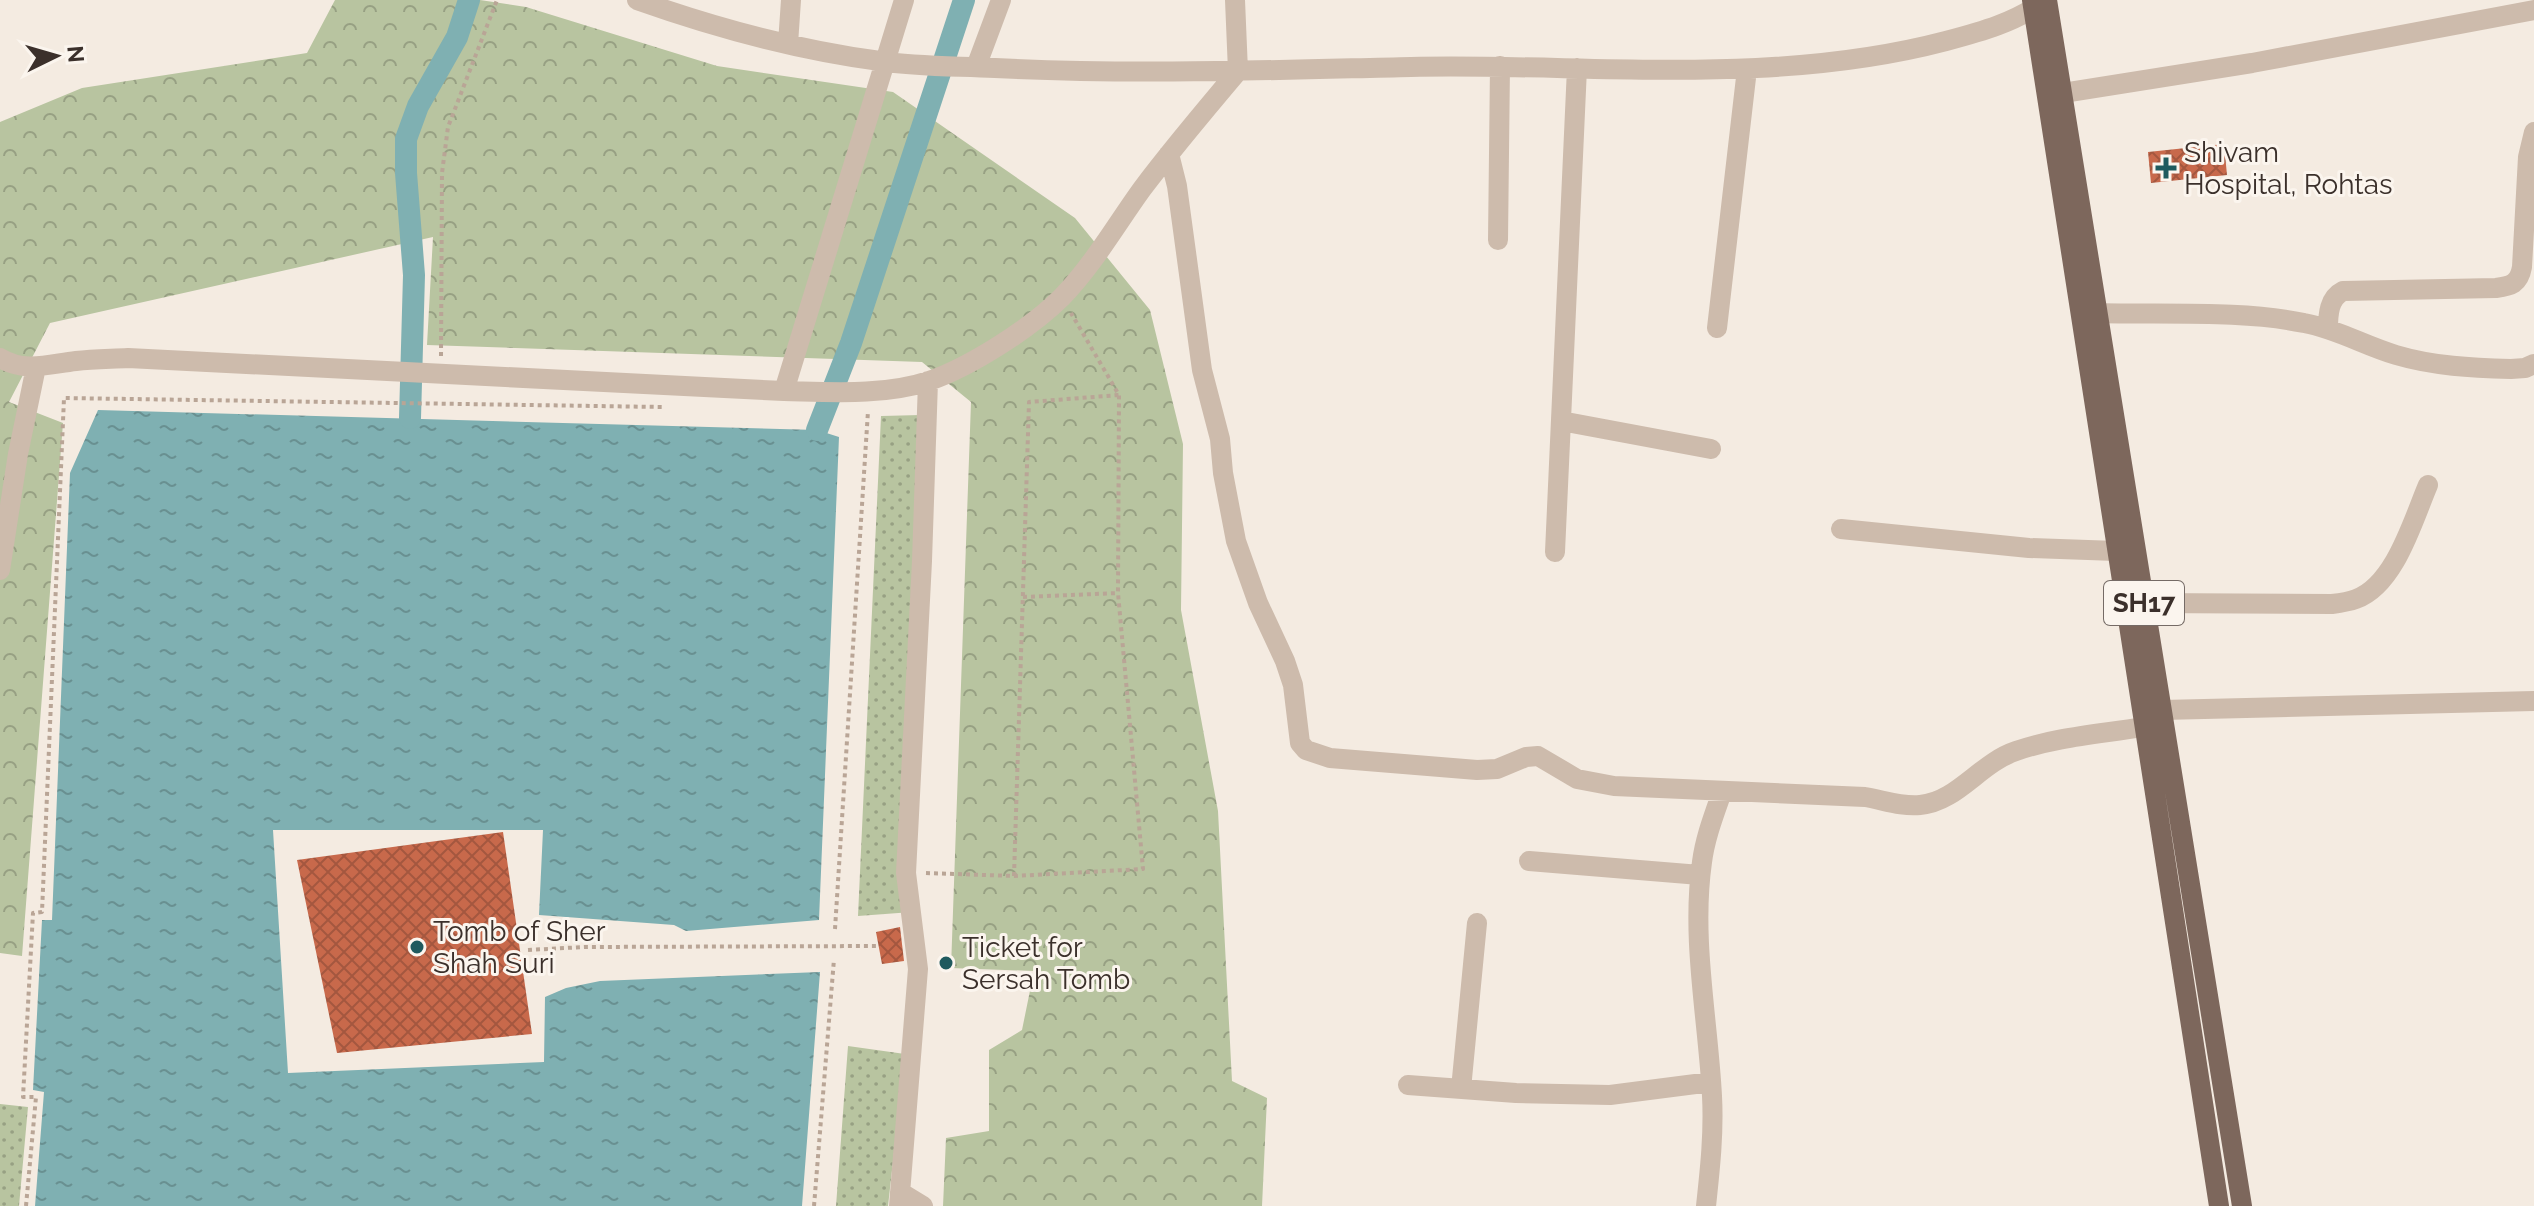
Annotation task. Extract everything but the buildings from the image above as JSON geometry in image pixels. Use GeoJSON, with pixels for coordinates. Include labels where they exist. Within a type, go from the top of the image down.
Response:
{"type":"FeatureCollection","features":[{"type":"Feature","properties":{"kind":"main road","name":"SH17"},"geometry":{"type":"LineString","coordinates":[[2039,2],[2063,93],[2242,1206]]}},
{"type":"Feature","properties":{"kind":"main road","name":"SH17"},"geometry":{"type":"LineString","coordinates":[[2039,2],[2116,551],[2219,1206]]}},
{"type":"Feature","properties":{"kind":"street"},"geometry":{"type":"LineString","coordinates":[[788,44],[791,0]]}},
{"type":"Feature","properties":{"kind":"street"},"geometry":{"type":"LineString","coordinates":[[793,391],[883,62],[904,0]]}},
{"type":"Feature","properties":{"kind":"street"},"geometry":{"type":"LineString","coordinates":[[972,66],[1001,0]]}},
{"type":"Feature","properties":{"kind":"street"},"geometry":{"type":"LineString","coordinates":[[0,358],[14,365],[36,367],[128,358],[793,391],[854,400],[928,381],[1001,344],[1061,297],[1169,154],[1238,71],[1235,0]]}},
{"type":"Feature","properties":{"kind":"street"},"geometry":{"type":"LineString","coordinates":[[644,1],[710,24],[788,44],[883,62],[1079,72],[1500,66],[1747,69],[1807,66],[1883,55],[1971,34],[2039,2]]}},
{"type":"Feature","properties":{"kind":"street"},"geometry":{"type":"LineString","coordinates":[[2063,93],[2306,54],[2534,10]]}},
{"type":"Feature","properties":{"kind":"street"},"geometry":{"type":"LineString","coordinates":[[1498,240],[1500,66]]}},
{"type":"Feature","properties":{"kind":"street"},"geometry":{"type":"LineString","coordinates":[[1555,552],[1577,68]]}},
{"type":"Feature","properties":{"kind":"street"},"geometry":{"type":"LineString","coordinates":[[1717,328],[1747,69]]}},
{"type":"Feature","properties":{"kind":"street"},"geometry":{"type":"LineString","coordinates":[[2328,329],[2332,303],[2336,294],[2343,291],[2496,288],[2516,283],[2522,267],[2528,157],[2534,132]]}},
{"type":"Feature","properties":{"kind":"street"},"geometry":{"type":"LineString","coordinates":[[1169,154],[1177,186],[1202,370],[1220,439],[1236,541],[1254,593],[1289,673],[1300,743],[1306,750],[1330,758],[1477,770],[1497,769],[1526,757],[1538,756],[1548,759],[1565,773],[1591,783],[1637,788],[1865,797],[1921,805],[1946,798],[1982,768],[2016,751],[2143,727]]}},
{"type":"Feature","properties":{"kind":"street"},"geometry":{"type":"LineString","coordinates":[[2097,313],[2302,322],[2423,362],[2511,369],[2534,364]]}},
{"type":"Feature","properties":{"kind":"street"},"geometry":{"type":"LineString","coordinates":[[0,570],[20,441],[36,367]]}},
{"type":"Feature","properties":{"kind":"street"},"geometry":{"type":"LineString","coordinates":[[923,1206],[900,1199],[918,969],[906,873],[924,533],[928,381]]}},
{"type":"Feature","properties":{"kind":"street"},"geometry":{"type":"LineString","coordinates":[[1561,421],[1711,449]]}},
{"type":"Feature","properties":{"kind":"street"},"geometry":{"type":"LineString","coordinates":[[2144,603],[2332,604],[2358,598],[2378,585],[2392,566],[2428,485]]}},
{"type":"Feature","properties":{"kind":"street"},"geometry":{"type":"LineString","coordinates":[[1841,529],[2029,548],[2116,551]]}},
{"type":"Feature","properties":{"kind":"street"},"geometry":{"type":"LineString","coordinates":[[2162,710],[2534,701]]}},
{"type":"Feature","properties":{"kind":"street"},"geometry":{"type":"LineString","coordinates":[[1706,1206],[1712,1142],[1711,1082],[1699,930],[1700,875],[1708,830],[1722,792]]}},
{"type":"Feature","properties":{"kind":"street"},"geometry":{"type":"LineString","coordinates":[[1529,861],[1700,875]]}},
{"type":"Feature","properties":{"kind":"street"},"geometry":{"type":"LineString","coordinates":[[1461,1089],[1477,923]]}},
{"type":"Feature","properties":{"kind":"street"},"geometry":{"type":"LineString","coordinates":[[1408,1085],[1610,1095],[1711,1082]]}},
{"type":"Feature","properties":{"kind":"path"},"geometry":{"type":"LineString","coordinates":[[442,374],[444,147],[451,119],[497,0]]}},
{"type":"Feature","properties":{"kind":"path"},"geometry":{"type":"LineString","coordinates":[[906,873],[1014,876],[1143,869],[1118,593],[1119,395],[1061,297]]}},
{"type":"Feature","properties":{"kind":"path"},"geometry":{"type":"LineString","coordinates":[[1014,876],[1029,402],[1119,395]]}},
{"type":"Feature","properties":{"kind":"path"},"geometry":{"type":"LineString","coordinates":[[26,1206],[36,1097],[23,1097],[33,913],[42,912],[64,398],[674,407]]}},
{"type":"Feature","properties":{"kind":"path"},"geometry":{"type":"LineString","coordinates":[[835,929],[869,409],[854,400]]}},
{"type":"Feature","properties":{"kind":"path"},"geometry":{"type":"LineString","coordinates":[[1023,597],[1118,593]]}},
{"type":"Feature","properties":{"kind":"path"},"geometry":{"type":"LineString","coordinates":[[528,950],[877,946]]}},
{"type":"Feature","properties":{"kind":"path"},"geometry":{"type":"LineString","coordinates":[[814,1206],[834,959]]}},
{"type":"Feature","properties":{"kind":"green space"},"geometry":{"type":"Polygon","coordinates":[[[335,0],[480,0],[526,7],[717,66],[893,92],[1075,218],[1150,310],[1183,444],[1181,610],[1218,811],[1232,1081],[1267,1098],[1262,1206],[943,1206],[946,1138],[989,1131],[989,1050],[1022,1030],[1034,971],[951,968],[971,402],[922,362],[427,345],[433,237],[50,323],[9,402],[63,423],[22,956],[0,953],[0,122],[82,88],[307,53],[335,0]]]}},
{"type":"Feature","properties":{"kind":"green space"},"geometry":{"type":"Polygon","coordinates":[[[921,415],[912,912],[858,916],[881,416],[921,415]]]}},
{"type":"Feature","properties":{"kind":"green space"},"geometry":{"type":"Polygon","coordinates":[[[848,1046],[905,1054],[888,1206],[836,1206],[848,1046]]]}},
{"type":"Feature","properties":{"kind":"green space"},"geometry":{"type":"Polygon","coordinates":[[[0,1104],[28,1107],[19,1206],[0,1206],[0,1104]]]}},
{"type":"Feature","properties":{"kind":"water"},"geometry":{"type":"Polygon","coordinates":[[[98,410],[817,430],[839,437],[819,920],[686,931],[674,925],[539,915],[543,830],[273,830],[288,1073],[544,1062],[545,997],[566,988],[600,981],[820,972],[802,1206],[35,1206],[44,1092],[33,1090],[42,920],[52,920],[70,473],[98,410]]]}},
{"type":"Feature","properties":{"kind":"waterway"},"geometry":{"type":"LineString","coordinates":[[410,418],[414,275],[406,139],[418,106],[457,37],[469,0]]}},
{"type":"Feature","properties":{"kind":"waterway"},"geometry":{"type":"LineString","coordinates":[[817,430],[851,343],[964,0]]}},
{"type":"Feature","properties":{"kind":"place","name":"Shivam Hospital, Rohtas"},"geometry":{"type":"Point","coordinates":[2166,168]}},
{"type":"Feature","properties":{"kind":"place","name":"Tomb of Sher Shah Suri"},"geometry":{"type":"Point","coordinates":[417,947]}},
{"type":"Feature","properties":{"kind":"place","name":"Ticket for Sersah Tomb"},"geometry":{"type":"Point","coordinates":[946,963]}}]}
